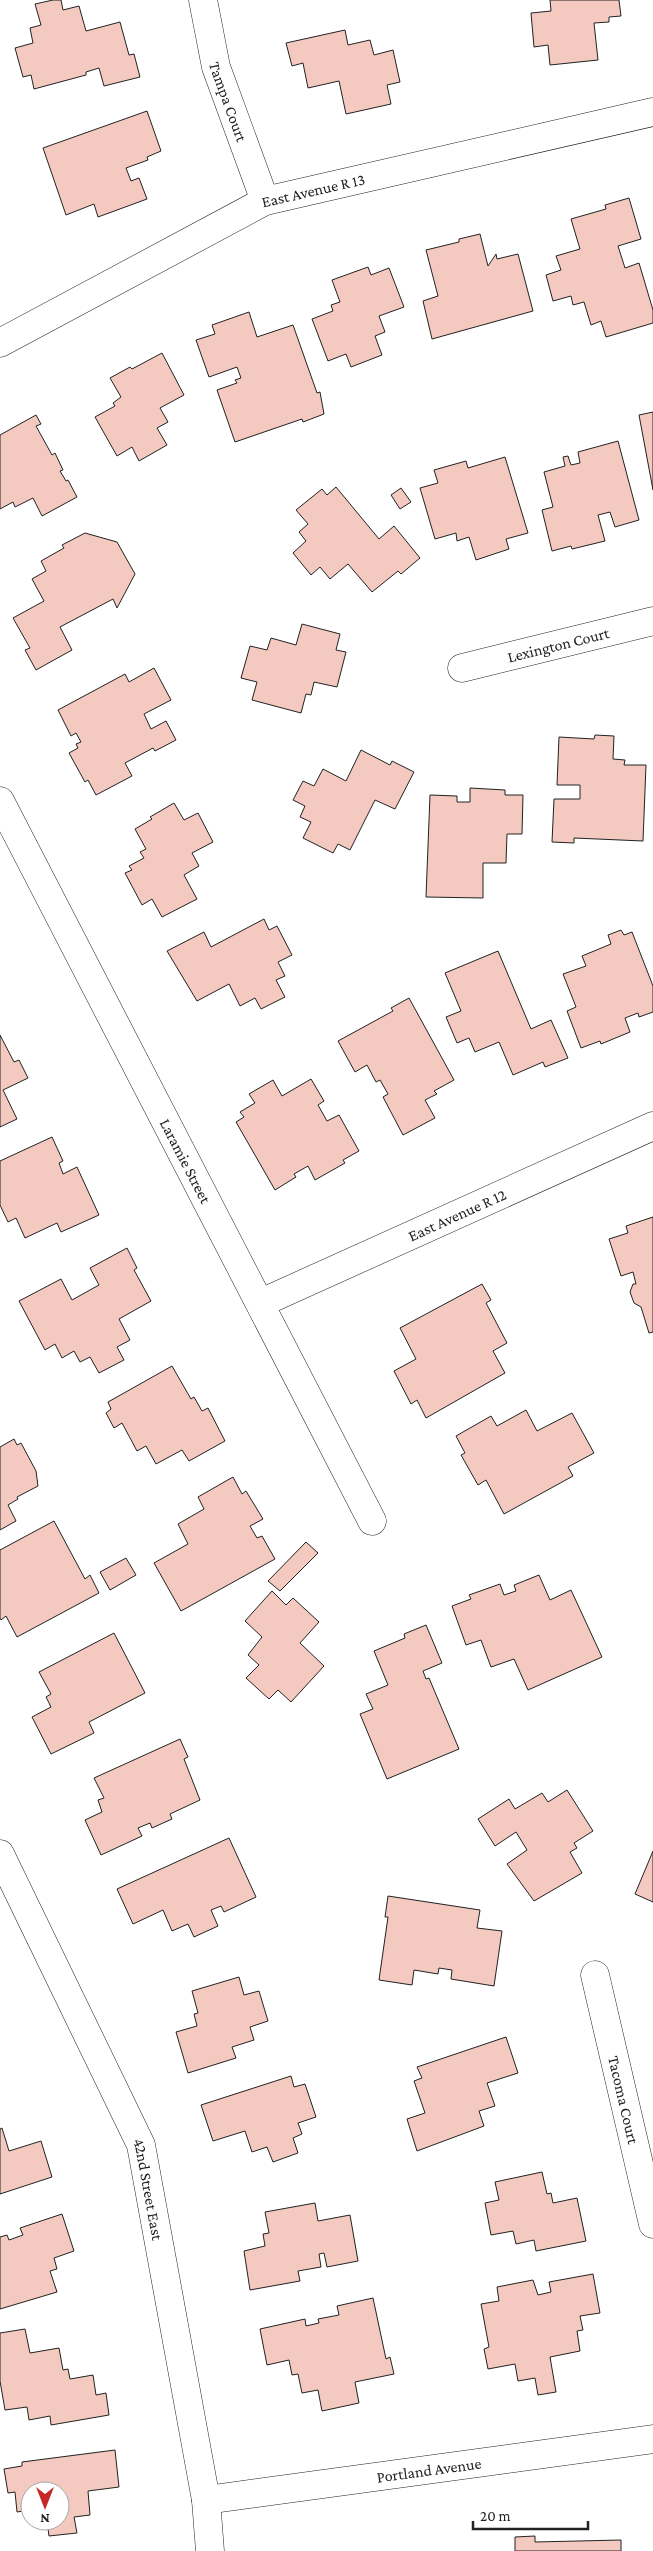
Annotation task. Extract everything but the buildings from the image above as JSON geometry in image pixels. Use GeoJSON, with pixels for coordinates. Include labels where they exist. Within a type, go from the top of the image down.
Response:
{"type":"FeatureCollection","features":[{"type":"Feature","properties":{"kind":"street","name":"Tampa Court"},"geometry":{"type":"LineString","coordinates":[[203,0],[216,67],[265,201]]}},
{"type":"Feature","properties":{"kind":"street","name":"East Avenue R 13"},"geometry":{"type":"LineString","coordinates":[[0,343],[265,201],[653,112]]}},
{"type":"Feature","properties":{"kind":"street","name":"Lexington Court"},"geometry":{"type":"LineString","coordinates":[[462,668],[653,621]]}},
{"type":"Feature","properties":{"kind":"street","name":"Laramie Street"},"geometry":{"type":"LineString","coordinates":[[0,801],[372,1520]]}},
{"type":"Feature","properties":{"kind":"street","name":"East Avenue R 12"},"geometry":{"type":"LineString","coordinates":[[260,1303],[653,1126]]}},
{"type":"Feature","properties":{"kind":"street","name":"42nd Street East"},"geometry":{"type":"LineString","coordinates":[[0,1854],[140,2145],[206,2500],[210,2551]]}},
{"type":"Feature","properties":{"kind":"street","name":"Tacoma Court"},"geometry":{"type":"LineString","coordinates":[[594,1975],[653,2224]]}},
{"type":"Feature","properties":{"kind":"street","name":"Portland Avenue"},"geometry":{"type":"LineString","coordinates":[[206,2500],[653,2440]]}}]}
